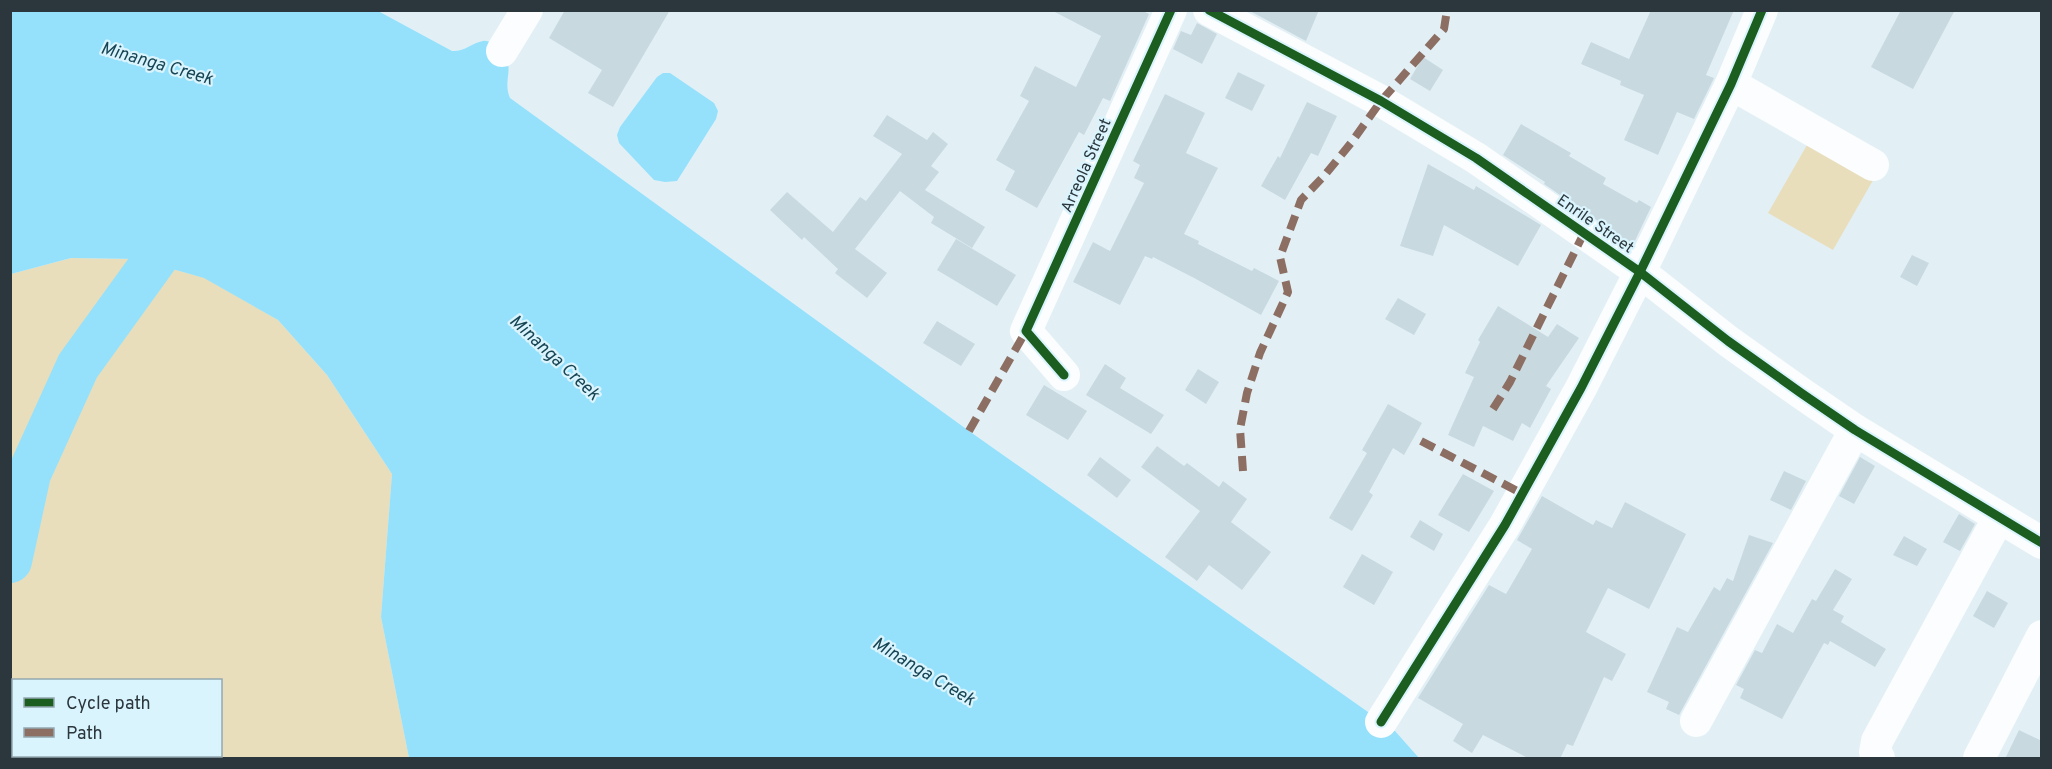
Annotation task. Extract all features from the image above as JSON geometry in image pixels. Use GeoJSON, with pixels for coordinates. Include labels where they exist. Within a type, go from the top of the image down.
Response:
{"type":"FeatureCollection","features":[{"type":"Feature","properties":{"kind":"street"},"geometry":{"type":"LineString","coordinates":[[502,51],[527,10]]}},
{"type":"Feature","properties":{"kind":"street","name":"Arreola Street"},"geometry":{"type":"LineString","coordinates":[[1064,375],[1026,332],[1171,10]]}},
{"type":"Feature","properties":{"kind":"street","name":"Enrile Street"},"geometry":{"type":"LineString","coordinates":[[1209,10],[1382,101],[1457,146],[1640,272],[1728,341],[1855,430],[2042,543]]}},
{"type":"Feature","properties":{"kind":"street"},"geometry":{"type":"LineString","coordinates":[[1381,722],[1505,525],[1581,388],[1731,84],[1762,10]]}},
{"type":"Feature","properties":{"kind":"street"},"geometry":{"type":"LineString","coordinates":[[1731,84],[1873,165]]}},
{"type":"Feature","properties":{"kind":"street"},"geometry":{"type":"LineString","coordinates":[[1696,722],[1855,430]]}},
{"type":"Feature","properties":{"kind":"street"},"geometry":{"type":"LineString","coordinates":[[1879,759],[1875,752],[1876,741],[2000,517]]}},
{"type":"Feature","properties":{"kind":"street"},"geometry":{"type":"LineString","coordinates":[[1979,759],[2042,636]]}},
{"type":"Feature","properties":{"kind":"shaded area"},"geometry":{"type":"Polygon","coordinates":[[[1811,138],[1876,175],[1833,250],[1768,213],[1811,138]]]}},
{"type":"Feature","properties":{"kind":"shaded area"},"geometry":{"type":"Polygon","coordinates":[[[71,258],[137,259],[205,278],[278,320],[327,375],[392,474],[381,617],[409,758],[11,758],[11,274],[71,258]]]}},
{"type":"Feature","properties":{"kind":"water","name":"Minanga Creek"},"geometry":{"type":"Polygon","coordinates":[[[11,11],[378,11],[452,51],[483,41],[489,42],[507,59],[507,84],[510,98],[969,431],[1395,731],[1419,758],[409,758],[381,617],[392,474],[327,375],[278,320],[204,278],[137,259],[71,258],[11,274],[11,11]]]}},
{"type":"Feature","properties":{"kind":"water"},"geometry":{"type":"Polygon","coordinates":[[[663,73],[670,73],[714,103],[718,111],[716,119],[677,181],[665,182],[654,180],[619,143],[617,135],[620,127],[657,77],[663,73]]]}},
{"type":"Feature","properties":{"kind":"building"},"geometry":{"type":"Polygon","coordinates":[[[565,10],[670,10],[613,107],[588,93],[602,70],[549,38],[565,10]]]}},
{"type":"Feature","properties":{"kind":"building"},"geometry":{"type":"Polygon","coordinates":[[[1051,10],[1141,10],[1149,14],[1110,101],[1103,98],[1084,135],[1079,132],[1037,208],[1005,190],[1015,171],[996,160],[1029,101],[1020,96],[1035,66],[1076,87],[1101,36],[1051,10]]]}},
{"type":"Feature","properties":{"kind":"building"},"geometry":{"type":"Polygon","coordinates":[[[1248,10],[1319,10],[1306,41],[1248,10]]]}},
{"type":"Feature","properties":{"kind":"building"},"geometry":{"type":"Polygon","coordinates":[[[1651,10],[1734,10],[1706,75],[1714,78],[1694,119],[1677,112],[1658,155],[1624,140],[1644,95],[1620,85],[1621,81],[1581,64],[1591,42],[1629,59],[1651,10]]]}},
{"type":"Feature","properties":{"kind":"building"},"geometry":{"type":"Polygon","coordinates":[[[1901,10],[1955,10],[1913,89],[1871,67],[1901,10]]]}},
{"type":"Feature","properties":{"kind":"building"},"geometry":{"type":"Polygon","coordinates":[[[1197,23],[1217,34],[1202,64],[1173,49],[1181,31],[1191,35],[1197,23]]]}},
{"type":"Feature","properties":{"kind":"building"},"geometry":{"type":"Polygon","coordinates":[[[1423,57],[1443,70],[1430,91],[1410,79],[1423,57]]]}},
{"type":"Feature","properties":{"kind":"building"},"geometry":{"type":"Polygon","coordinates":[[[1238,72],[1265,85],[1252,111],[1225,98],[1238,72]]]}},
{"type":"Feature","properties":{"kind":"building"},"geometry":{"type":"Polygon","coordinates":[[[1165,94],[1205,113],[1186,153],[1218,168],[1184,234],[1199,241],[1198,244],[1252,271],[1254,268],[1279,281],[1261,315],[1153,257],[1152,259],[1145,256],[1120,305],[1073,282],[1093,242],[1110,251],[1144,183],[1134,178],[1140,165],[1133,161],[1165,94]]]}},
{"type":"Feature","properties":{"kind":"building"},"geometry":{"type":"Polygon","coordinates":[[[1307,102],[1337,116],[1318,156],[1311,153],[1285,200],[1261,186],[1278,156],[1280,158],[1307,102]]]}},
{"type":"Feature","properties":{"kind":"building"},"geometry":{"type":"Polygon","coordinates":[[[887,115],[927,140],[933,132],[948,144],[931,166],[939,172],[925,190],[985,227],[972,248],[931,223],[934,217],[900,191],[855,249],[887,273],[867,298],[835,273],[838,269],[804,237],[802,240],[770,210],[787,192],[833,232],[860,197],[866,201],[902,154],[873,136],[887,115]]]}},
{"type":"Feature","properties":{"kind":"building"},"geometry":{"type":"Polygon","coordinates":[[[1521,124],[1571,153],[1569,156],[1606,178],[1603,184],[1637,203],[1639,200],[1651,207],[1633,245],[1503,155],[1521,124]]]}},
{"type":"Feature","properties":{"kind":"building"},"geometry":{"type":"Polygon","coordinates":[[[1428,164],[1474,190],[1476,186],[1541,225],[1518,266],[1444,225],[1433,256],[1400,246],[1428,164]]]}},
{"type":"Feature","properties":{"kind":"building"},"geometry":{"type":"Polygon","coordinates":[[[956,239],[1016,275],[997,306],[937,270],[956,239]]]}},
{"type":"Feature","properties":{"kind":"building"},"geometry":{"type":"Polygon","coordinates":[[[1912,255],[1929,263],[1917,286],[1900,277],[1912,255]]]}},
{"type":"Feature","properties":{"kind":"building"},"geometry":{"type":"Polygon","coordinates":[[[1398,298],[1426,314],[1414,335],[1385,319],[1398,298]]]}},
{"type":"Feature","properties":{"kind":"building"},"geometry":{"type":"Polygon","coordinates":[[[1498,306],[1548,337],[1557,324],[1579,338],[1546,386],[1551,389],[1530,428],[1522,423],[1513,441],[1483,426],[1474,447],[1448,435],[1474,377],[1465,373],[1480,342],[1478,340],[1498,306]]]}},
{"type":"Feature","properties":{"kind":"building"},"geometry":{"type":"Polygon","coordinates":[[[937,321],[975,344],[961,366],[923,343],[937,321]]]}},
{"type":"Feature","properties":{"kind":"building"},"geometry":{"type":"Polygon","coordinates":[[[1105,364],[1126,378],[1120,388],[1164,415],[1151,434],[1086,395],[1105,364]]]}},
{"type":"Feature","properties":{"kind":"building"},"geometry":{"type":"Polygon","coordinates":[[[1198,369],[1219,382],[1206,404],[1185,390],[1198,369]]]}},
{"type":"Feature","properties":{"kind":"building"},"geometry":{"type":"Polygon","coordinates":[[[1044,385],[1087,411],[1068,440],[1026,415],[1044,385]]]}},
{"type":"Feature","properties":{"kind":"building"},"geometry":{"type":"Polygon","coordinates":[[[1388,404],[1422,423],[1404,455],[1393,448],[1369,492],[1373,495],[1352,531],[1329,518],[1367,453],[1362,450],[1388,404]]]}},
{"type":"Feature","properties":{"kind":"building"},"geometry":{"type":"Polygon","coordinates":[[[1157,446],[1184,466],[1187,463],[1219,487],[1223,481],[1247,499],[1231,522],[1271,552],[1242,590],[1209,565],[1197,581],[1165,557],[1200,511],[1141,467],[1157,446]]]}},
{"type":"Feature","properties":{"kind":"building"},"geometry":{"type":"Polygon","coordinates":[[[1100,457],[1131,480],[1117,498],[1087,475],[1100,457]]]}},
{"type":"Feature","properties":{"kind":"building"},"geometry":{"type":"Polygon","coordinates":[[[1860,457],[1875,466],[1854,504],[1839,496],[1860,457]]]}},
{"type":"Feature","properties":{"kind":"building"},"geometry":{"type":"Polygon","coordinates":[[[1784,471],[1806,481],[1791,510],[1770,500],[1784,471]]]}},
{"type":"Feature","properties":{"kind":"building"},"geometry":{"type":"Polygon","coordinates":[[[1463,474],[1494,491],[1469,532],[1438,515],[1463,474]]]}},
{"type":"Feature","properties":{"kind":"building"},"geometry":{"type":"Polygon","coordinates":[[[1542,496],[1593,525],[1596,520],[1612,528],[1625,502],[1686,534],[1649,609],[1608,588],[1586,632],[1626,654],[1612,681],[1604,677],[1573,746],[1567,744],[1560,759],[1530,759],[1483,735],[1472,753],[1453,741],[1463,724],[1418,698],[1489,585],[1506,594],[1532,549],[1517,540],[1542,496]]]}},
{"type":"Feature","properties":{"kind":"building"},"geometry":{"type":"Polygon","coordinates":[[[1959,514],[1975,524],[1960,551],[1943,542],[1959,514]]]}},
{"type":"Feature","properties":{"kind":"building"},"geometry":{"type":"Polygon","coordinates":[[[1420,520],[1443,534],[1434,551],[1410,537],[1420,520]]]}},
{"type":"Feature","properties":{"kind":"building"},"geometry":{"type":"Polygon","coordinates":[[[1749,535],[1773,543],[1679,715],[1666,709],[1669,702],[1647,692],[1677,627],[1688,632],[1714,587],[1720,591],[1727,578],[1733,581],[1749,535]]]}},
{"type":"Feature","properties":{"kind":"building"},"geometry":{"type":"Polygon","coordinates":[[[1904,536],[1927,549],[1917,566],[1893,555],[1904,536]]]}},
{"type":"Feature","properties":{"kind":"building"},"geometry":{"type":"Polygon","coordinates":[[[1362,554],[1393,572],[1374,605],[1343,587],[1362,554]]]}},
{"type":"Feature","properties":{"kind":"building"},"geometry":{"type":"Polygon","coordinates":[[[1835,569],[1852,579],[1833,610],[1844,616],[1841,622],[1886,649],[1875,667],[1830,641],[1828,645],[1824,643],[1782,719],[1740,698],[1744,689],[1736,685],[1755,650],[1762,653],[1777,624],[1793,633],[1812,599],[1816,601],[1835,569]]]}},
{"type":"Feature","properties":{"kind":"building"},"geometry":{"type":"Polygon","coordinates":[[[1987,591],[2008,603],[1994,628],[1973,616],[1987,591]]]}},
{"type":"Feature","properties":{"kind":"building"},"geometry":{"type":"Polygon","coordinates":[[[2019,730],[2042,741],[2042,759],[2005,759],[2019,730]]]}},
{"type":"Feature","properties":{"kind":"waterway"},"geometry":{"type":"LineString","coordinates":[[10,561],[29,474],[78,366],[187,215]]}},
{"type":"Feature","properties":{"kind":"marked path"},"geometry":{"type":"LineString","coordinates":[[1243,471],[1240,429],[1247,393],[1260,353],[1288,292],[1280,257],[1301,200],[1324,176],[1381,101],[1444,29],[1447,10]]}},
{"type":"Feature","properties":{"kind":"marked path"},"geometry":{"type":"LineString","coordinates":[[1493,409],[1510,382],[1584,233]]}},
{"type":"Feature","properties":{"kind":"marked path"},"geometry":{"type":"LineString","coordinates":[[969,431],[1026,331]]}},
{"type":"Feature","properties":{"kind":"marked path"},"geometry":{"type":"LineString","coordinates":[[1421,441],[1523,494]]}},
{"type":"Feature","properties":{"kind":"cycle path"},"geometry":{"type":"LineString","coordinates":[[1064,375],[1026,331],[1171,10]]}},
{"type":"Feature","properties":{"kind":"cycle path"},"geometry":{"type":"LineString","coordinates":[[1209,10],[1381,101],[1476,158],[1640,272],[1728,341],[1855,430],[2042,543]]}},
{"type":"Feature","properties":{"kind":"cycle path"},"geometry":{"type":"LineString","coordinates":[[1381,722],[1505,525],[1581,388],[1731,84],[1762,10]]}}]}
